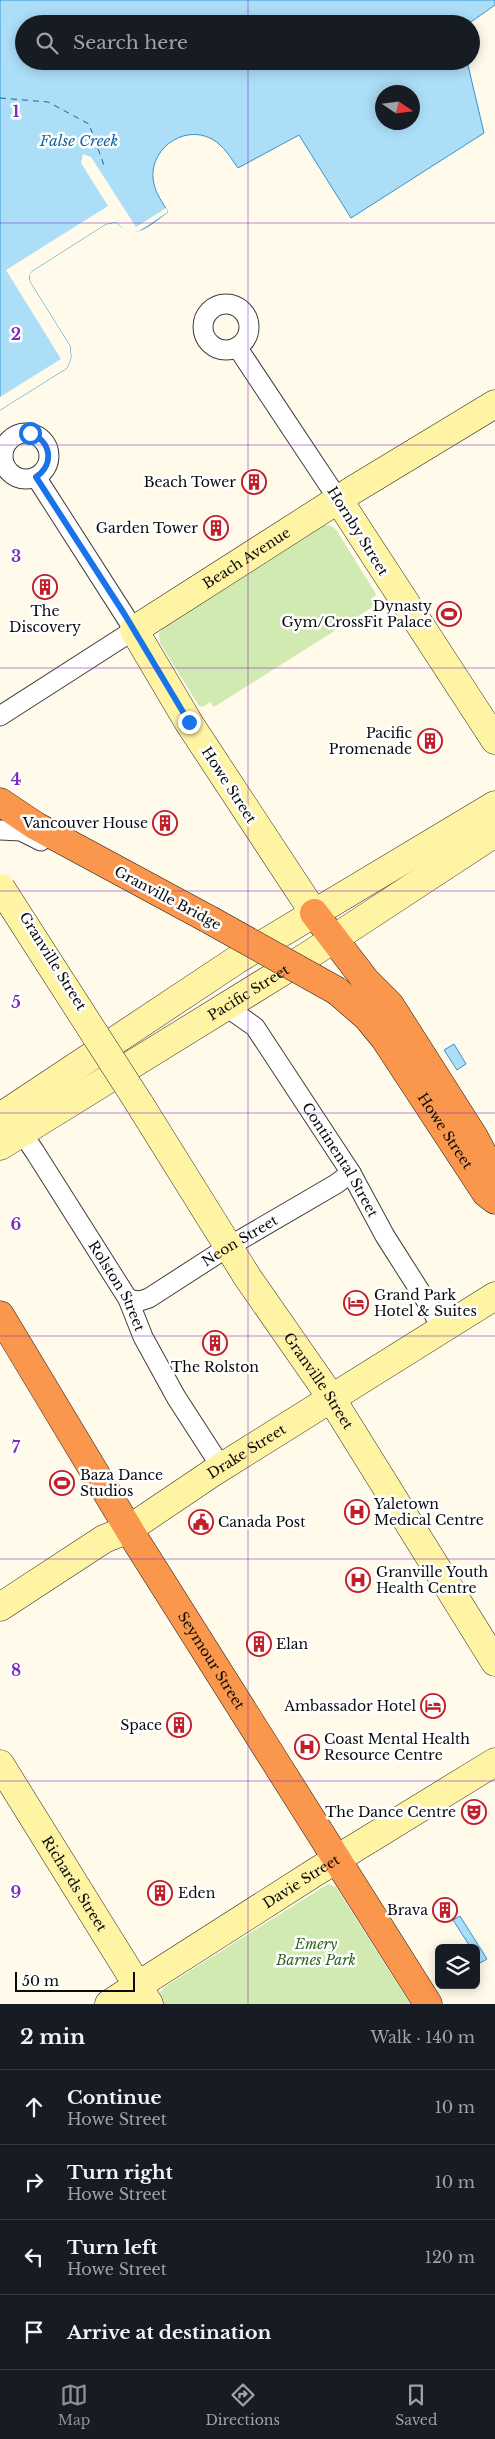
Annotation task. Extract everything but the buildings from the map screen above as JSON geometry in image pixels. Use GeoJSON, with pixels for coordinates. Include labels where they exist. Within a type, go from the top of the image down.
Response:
{"type":"FeatureCollection","features":[{"type":"Feature","properties":{"kind":"highway","name":"Granville Bridge"},"geometry":{"type":"LineString","coordinates":[[0,802],[36,826],[337,991]]}},
{"type":"Feature","properties":{"kind":"highway"},"geometry":{"type":"LineString","coordinates":[[314,913],[366,980],[390,1005],[474,1137],[495,1177]]}},
{"type":"Feature","properties":{"kind":"highway","name":"Howe Street"},"geometry":{"type":"LineString","coordinates":[[337,991],[367,1017],[385,1039],[486,1193],[495,1200]]}},
{"type":"Feature","properties":{"kind":"highway","name":"Seymour Street"},"geometry":{"type":"LineString","coordinates":[[0,1315],[128,1529],[428,2004]]}},
{"type":"Feature","properties":{"kind":"highway"},"geometry":{"type":"LineString","coordinates":[[0,1350],[68,1464],[94,1473]]}},
{"type":"Feature","properties":{"kind":"main road","name":"Beach Avenue"},"geometry":{"type":"LineString","coordinates":[[134,630],[338,500],[495,404]]}},
{"type":"Feature","properties":{"kind":"main road","name":"Hornby Street"},"geometry":{"type":"LineString","coordinates":[[338,500],[495,740]]}},
{"type":"Feature","properties":{"kind":"main road","name":"Howe Street"},"geometry":{"type":"LineString","coordinates":[[134,630],[194,730],[314,913]]}},
{"type":"Feature","properties":{"kind":"main road"},"geometry":{"type":"LineString","coordinates":[[1,1115],[106,1044],[238,959],[495,805]]}},
{"type":"Feature","properties":{"kind":"main road","name":"Pacific Street"},"geometry":{"type":"LineString","coordinates":[[11,1139],[334,938],[495,833]]}},
{"type":"Feature","properties":{"kind":"main road","name":"Granville Street"},"geometry":{"type":"LineString","coordinates":[[0,887],[139,1103],[228,1247],[331,1398],[495,1662]]}},
{"type":"Feature","properties":{"kind":"main road","name":"Drake Street"},"geometry":{"type":"LineString","coordinates":[[0,1606],[104,1539],[128,1529],[225,1465],[495,1296]]}},
{"type":"Feature","properties":{"kind":"main road","name":"Davie Street"},"geometry":{"type":"LineString","coordinates":[[109,2004],[143,1995],[336,1859],[495,1762]]}},
{"type":"Feature","properties":{"kind":"main road","name":"Richards Street"},"geometry":{"type":"LineString","coordinates":[[0,1764],[143,1995]]}},
{"type":"Feature","properties":{"kind":"street","name":"Hornby Street"},"geometry":{"type":"LineString","coordinates":[[237,347],[338,500]]}},
{"type":"Feature","properties":{"kind":"street","name":"Howe Street"},"geometry":{"type":"LineString","coordinates":[[36,477],[134,630]]}},
{"type":"Feature","properties":{"kind":"street","name":"Beach Avenue"},"geometry":{"type":"LineString","coordinates":[[0,716],[134,630]]}},
{"type":"Feature","properties":{"kind":"street"},"geometry":{"type":"LineString","coordinates":[[0,830],[21,831],[219,934],[238,959]]}},
{"type":"Feature","properties":{"kind":"street","name":"Granville Street"},"geometry":{"type":"LineString","coordinates":[[0,878],[106,1044]]}},
{"type":"Feature","properties":{"kind":"street","name":"Continental Street"},"geometry":{"type":"LineString","coordinates":[[221,1009],[228,1008],[255,1027],[351,1173],[386,1236],[432,1310],[440,1330]]}},
{"type":"Feature","properties":{"kind":"street","name":"Rolston Street"},"geometry":{"type":"LineString","coordinates":[[1,1115],[11,1139],[128,1299],[143,1336],[176,1397],[216,1459],[225,1465]]}},
{"type":"Feature","properties":{"kind":"street","name":"Neon Street"},"geometry":{"type":"LineString","coordinates":[[128,1299],[140,1301],[149,1298],[228,1247],[336,1184],[351,1173]]}},
{"type":"Feature","properties":{"kind":"green space"},"geometry":{"type":"Polygon","coordinates":[[[325,525],[332,526],[337,531],[376,594],[372,601],[374,606],[214,707],[210,702],[203,707],[199,706],[160,643],[159,634],[163,626],[325,525]]]}},
{"type":"Feature","properties":{"kind":"green space","name":"Emery Barnes Park"},"geometry":{"type":"Polygon","coordinates":[[[328,1884],[336,1887],[410,2004],[162,2004],[160,1992],[166,1986],[328,1884]]]}},
{"type":"Feature","properties":{"kind":"water","name":"False Creek"},"geometry":{"type":"Polygon","coordinates":[[[0,0],[495,0],[495,5],[480,16],[15,15],[15,70],[469,70],[484,133],[351,218],[299,135],[238,168],[223,148],[212,139],[201,135],[189,135],[178,138],[161,151],[155,161],[153,172],[156,191],[168,212],[149,226],[136,231],[123,228],[116,222],[106,224],[32,271],[29,275],[30,282],[70,346],[71,358],[67,368],[0,410],[0,0]]]}},
{"type":"Feature","properties":{"kind":"water"},"geometry":{"type":"Polygon","coordinates":[[[454,1044],[466,1064],[457,1070],[444,1050],[454,1044]]]}},
{"type":"Feature","properties":{"kind":"water"},"geometry":{"type":"Polygon","coordinates":[[[460,1916],[478,1944],[468,1944],[453,1920],[460,1916]]]}},
{"type":"Feature","properties":{"kind":"water"},"geometry":{"type":"Polygon","coordinates":[[[480,1948],[487,1959],[480,1963],[480,1948]]]}},
{"type":"Feature","properties":{"kind":"pier"},"geometry":{"type":"Polygon","coordinates":[[[83,154],[91,157],[136,227],[166,208],[168,212],[139,231],[132,233],[124,230],[116,222],[106,224],[32,271],[29,276],[30,282],[70,346],[71,358],[67,368],[0,410],[0,397],[61,359],[6,270],[108,206],[81,163],[83,154]]]}},
{"type":"Feature","properties":{"kind":"ferry route"},"geometry":{"type":"LineString","coordinates":[[0,98],[48,102],[89,124],[105,168]]}},
{"type":"Feature","properties":{"kind":"place","name":"Beach Tower"},"geometry":{"type":"Point","coordinates":[254,482]}},
{"type":"Feature","properties":{"kind":"place","name":"Garden Tower"},"geometry":{"type":"Point","coordinates":[216,528]}},
{"type":"Feature","properties":{"kind":"place","name":"The Discovery"},"geometry":{"type":"Point","coordinates":[45,587]}},
{"type":"Feature","properties":{"kind":"place","name":"Dynasty Gym/CrossFit Palace"},"geometry":{"type":"Point","coordinates":[449,614]}},
{"type":"Feature","properties":{"kind":"place","name":"Pacific Promenade"},"geometry":{"type":"Point","coordinates":[430,741]}},
{"type":"Feature","properties":{"kind":"place","name":"Vancouver House"},"geometry":{"type":"Point","coordinates":[165,823]}},
{"type":"Feature","properties":{"kind":"place","name":"Grand Park Hotel & Suites"},"geometry":{"type":"Point","coordinates":[356,1303]}},
{"type":"Feature","properties":{"kind":"place","name":"The Rolston"},"geometry":{"type":"Point","coordinates":[215,1343]}},
{"type":"Feature","properties":{"kind":"place","name":"Baza Dance Studios"},"geometry":{"type":"Point","coordinates":[62,1483]}},
{"type":"Feature","properties":{"kind":"place","name":"Yaletown Medical Centre"},"geometry":{"type":"Point","coordinates":[357,1512]}},
{"type":"Feature","properties":{"kind":"place","name":"Canada Post"},"geometry":{"type":"Point","coordinates":[201,1522]}},
{"type":"Feature","properties":{"kind":"place","name":"Granville Youth Health Centre"},"geometry":{"type":"Point","coordinates":[358,1580]}},
{"type":"Feature","properties":{"kind":"place","name":"Elan"},"geometry":{"type":"Point","coordinates":[259,1644]}},
{"type":"Feature","properties":{"kind":"place","name":"Ambassador Hotel"},"geometry":{"type":"Point","coordinates":[433,1706]}},
{"type":"Feature","properties":{"kind":"place","name":"Space"},"geometry":{"type":"Point","coordinates":[179,1725]}},
{"type":"Feature","properties":{"kind":"place","name":"Coast Mental Health Resource Centre"},"geometry":{"type":"Point","coordinates":[307,1747]}},
{"type":"Feature","properties":{"kind":"place","name":"The Dance Centre"},"geometry":{"type":"Point","coordinates":[474,1812]}},
{"type":"Feature","properties":{"kind":"place","name":"Eden"},"geometry":{"type":"Point","coordinates":[160,1893]}},
{"type":"Feature","properties":{"kind":"place","name":"Brava"},"geometry":{"type":"Point","coordinates":[445,1910]}},
{"type":"Feature","properties":{"kind":"route"},"geometry":{"type":"LineString","coordinates":[[30,433],[41,438],[48,448],[49,454],[46,468],[36,477],[125,615],[189,722]]}}]}
